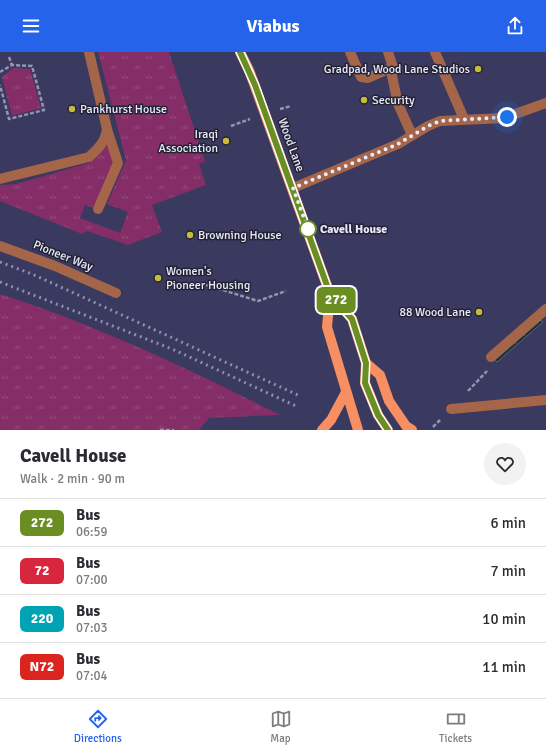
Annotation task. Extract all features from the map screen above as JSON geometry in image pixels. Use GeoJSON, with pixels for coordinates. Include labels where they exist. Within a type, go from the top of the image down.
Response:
{"type":"FeatureCollection","features":[{"type":"Feature","properties":{"kind":"main road","name":"Wood Lane"},"geometry":{"type":"LineString","coordinates":[[240,52],[249,70],[293,188],[330,294],[352,319],[366,363],[365,383],[378,415],[388,430]]}},
{"type":"Feature","properties":{"kind":"main road","name":"Wood Lane"},"geometry":{"type":"LineString","coordinates":[[330,294],[327,327],[358,430]]}},
{"type":"Feature","properties":{"kind":"main road","name":"Wood Lane"},"geometry":{"type":"LineString","coordinates":[[366,363],[380,375],[389,401],[406,426],[412,430]]}},
{"type":"Feature","properties":{"kind":"main road"},"geometry":{"type":"LineString","coordinates":[[322,430],[332,420],[346,392]]}},
{"type":"Feature","properties":{"kind":"street"},"geometry":{"type":"LineString","coordinates":[[89,52],[107,129],[118,164],[98,209]]}},
{"type":"Feature","properties":{"kind":"street"},"geometry":{"type":"LineString","coordinates":[[350,52],[362,77],[368,78],[393,67]]}},
{"type":"Feature","properties":{"kind":"street"},"geometry":{"type":"LineString","coordinates":[[388,52],[393,67],[392,76],[398,104],[412,135]]}},
{"type":"Feature","properties":{"kind":"street"},"geometry":{"type":"LineString","coordinates":[[435,52],[464,119]]}},
{"type":"Feature","properties":{"kind":"street"},"geometry":{"type":"LineString","coordinates":[[293,188],[398,144],[440,121],[504,118],[546,103]]}},
{"type":"Feature","properties":{"kind":"street"},"geometry":{"type":"LineString","coordinates":[[0,179],[89,157],[106,139],[107,129]]}},
{"type":"Feature","properties":{"kind":"street","name":"Pioneer Way"},"geometry":{"type":"LineString","coordinates":[[0,246],[55,266],[116,293]]}},
{"type":"Feature","properties":{"kind":"street"},"geometry":{"type":"LineString","coordinates":[[490,357],[546,309]]}},
{"type":"Feature","properties":{"kind":"street"},"geometry":{"type":"LineString","coordinates":[[450,409],[546,400]]}},
{"type":"Feature","properties":{"kind":"path"},"geometry":{"type":"LineString","coordinates":[[9,56],[12,65]]}},
{"type":"Feature","properties":{"kind":"path"},"geometry":{"type":"LineString","coordinates":[[0,72],[12,65],[32,66],[44,110],[9,119],[0,85]]}},
{"type":"Feature","properties":{"kind":"path"},"geometry":{"type":"LineString","coordinates":[[231,126],[247,120]]}},
{"type":"Feature","properties":{"kind":"path"},"geometry":{"type":"LineString","coordinates":[[200,283],[258,301],[286,291]]}},
{"type":"Feature","properties":{"kind":"path"},"geometry":{"type":"LineString","coordinates":[[433,427],[490,369]]}},
{"type":"Feature","properties":{"kind":"path"},"geometry":{"type":"LineString","coordinates":[[160,430],[174,430]]}},
{"type":"Feature","properties":{"kind":"green space"},"geometry":{"type":"Polygon","coordinates":[[[98,52],[169,52],[205,161],[199,164],[206,185],[152,205],[162,232],[128,245],[87,231],[82,234],[0,201],[0,185],[16,184],[89,163],[97,157],[105,146],[109,146],[114,162],[94,208],[85,205],[80,218],[120,233],[128,212],[107,204],[126,160],[98,52]]]}},
{"type":"Feature","properties":{"kind":"green space"},"geometry":{"type":"Polygon","coordinates":[[[13,68],[30,69],[41,108],[12,116],[2,77],[13,68]]]}},
{"type":"Feature","properties":{"kind":"green space"},"geometry":{"type":"Polygon","coordinates":[[[0,294],[36,306],[142,349],[212,381],[280,415],[209,418],[199,430],[0,430],[0,294]]]}},
{"type":"Feature","properties":{"kind":"water"},"geometry":{"type":"Polygon","coordinates":[[[541,320],[543,322],[497,362],[495,360],[541,320]]]}},
{"type":"Feature","properties":{"kind":"railway"},"geometry":{"type":"LineString","coordinates":[[0,262],[32,274],[300,396]]}},
{"type":"Feature","properties":{"kind":"railway"},"geometry":{"type":"LineString","coordinates":[[0,282],[172,349],[296,406]]}},
{"type":"Feature","properties":{"kind":"bus line","name":"272"},"geometry":{"type":"LineString","coordinates":[[240,52],[255,85],[330,294],[352,319],[366,363],[365,383],[378,415],[388,430]]}},
{"type":"Feature","properties":{"kind":"place","name":"Gradpad, Wood Lane Studios"},"geometry":{"type":"Point","coordinates":[478,69]}},
{"type":"Feature","properties":{"kind":"place","name":"Security"},"geometry":{"type":"Point","coordinates":[364,100]}},
{"type":"Feature","properties":{"kind":"place","name":"Pankhurst House"},"geometry":{"type":"Point","coordinates":[72,109]}},
{"type":"Feature","properties":{"kind":"place","name":"Iraqi Association"},"geometry":{"type":"Point","coordinates":[226,141]}},
{"type":"Feature","properties":{"kind":"place","name":"Cavell House"},"geometry":{"type":"Point","coordinates":[308,229]}},
{"type":"Feature","properties":{"kind":"place","name":"Browning House"},"geometry":{"type":"Point","coordinates":[190,235]}},
{"type":"Feature","properties":{"kind":"place","name":"Women's Pioneer Housing"},"geometry":{"type":"Point","coordinates":[158,278]}},
{"type":"Feature","properties":{"kind":"place","name":"88 Wood Lane"},"geometry":{"type":"Point","coordinates":[479,312]}},
{"type":"Feature","properties":{"kind":"route"},"geometry":{"type":"LineString","coordinates":[[308,229],[293,188],[398,144],[428,126],[440,121],[507,117]]}}]}
